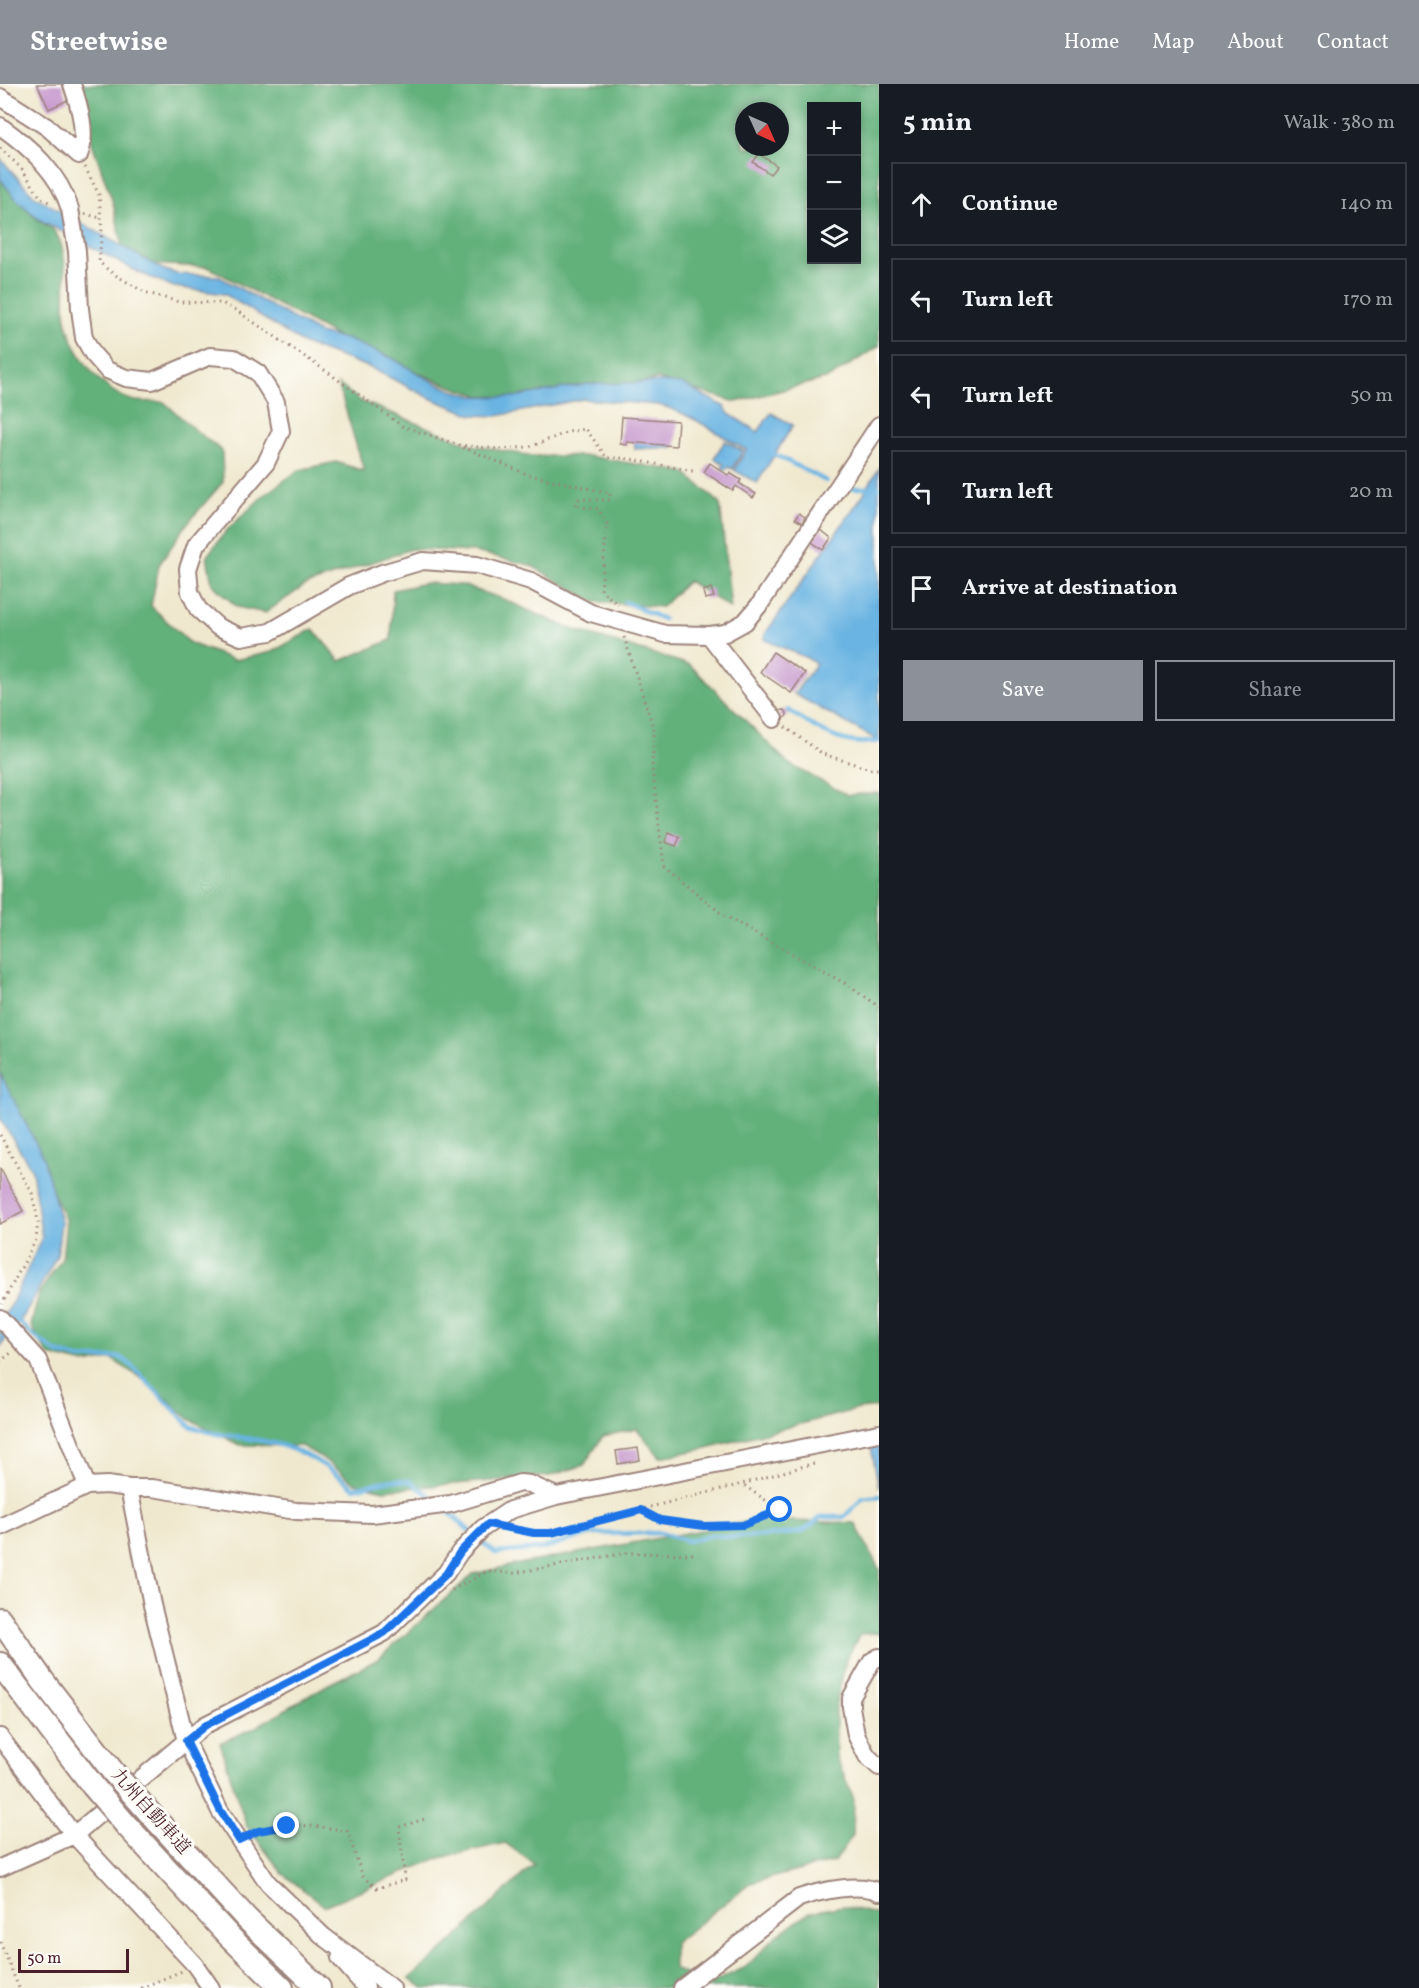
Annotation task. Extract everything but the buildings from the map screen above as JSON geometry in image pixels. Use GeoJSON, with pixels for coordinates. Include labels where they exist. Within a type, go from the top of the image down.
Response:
{"type":"FeatureCollection","features":[{"type":"Feature","properties":{"kind":"highway","name":"九州自動車道"},"geometry":{"type":"LineString","coordinates":[[0,1619],[43,1681],[114,1773],[247,1919],[320,1988]]}},
{"type":"Feature","properties":{"kind":"highway","name":"九州自動車道"},"geometry":{"type":"LineString","coordinates":[[0,1664],[126,1826],[229,1936],[282,1988]]}},
{"type":"Feature","properties":{"kind":"street"},"geometry":{"type":"LineString","coordinates":[[0,97],[48,127],[79,155],[83,145],[78,102],[72,84]]}},
{"type":"Feature","properties":{"kind":"street"},"geometry":{"type":"LineString","coordinates":[[0,126],[20,140],[40,159],[56,181],[70,209],[84,338],[93,354],[107,370],[126,378],[152,381],[210,356],[234,358],[258,373],[276,402],[281,431],[266,464],[196,545],[188,568],[190,592],[198,609],[218,627],[241,638],[270,632],[349,586],[381,573],[423,561],[477,565],[531,580],[591,614],[621,615],[665,634],[725,633],[745,622],[760,604],[879,425]]}},
{"type":"Feature","properties":{"kind":"street"},"geometry":{"type":"LineString","coordinates":[[709,635],[774,719]]}},
{"type":"Feature","properties":{"kind":"street"},"geometry":{"type":"LineString","coordinates":[[0,1318],[38,1360],[87,1486]]}},
{"type":"Feature","properties":{"kind":"street"},"geometry":{"type":"LineString","coordinates":[[0,1868],[74,1834],[206,1725],[384,1633],[446,1574],[460,1552],[488,1524],[510,1510],[556,1496],[879,1433]]}},
{"type":"Feature","properties":{"kind":"street"},"geometry":{"type":"LineString","coordinates":[[0,1527],[87,1486],[152,1488],[297,1511],[372,1514],[451,1504],[520,1483],[530,1484],[556,1496]]}},
{"type":"Feature","properties":{"kind":"street"},"geometry":{"type":"LineString","coordinates":[[129,1488],[152,1605],[186,1741],[220,1810],[268,1882],[323,1936],[366,1988]]}},
{"type":"Feature","properties":{"kind":"street"},"geometry":{"type":"LineString","coordinates":[[879,1658],[872,1661],[851,1698],[851,1707],[856,1735],[867,1756],[879,1767]]}},
{"type":"Feature","properties":{"kind":"street"},"geometry":{"type":"LineString","coordinates":[[0,1737],[74,1834],[195,1965],[211,1988]]}},
{"type":"Feature","properties":{"kind":"street"},"geometry":{"type":"LineString","coordinates":[[682,1988],[799,1898],[819,1891],[846,1888],[879,1892]]}},
{"type":"Feature","properties":{"kind":"street"},"geometry":{"type":"LineString","coordinates":[[323,1936],[392,1988]]}},
{"type":"Feature","properties":{"kind":"path"},"geometry":{"type":"LineString","coordinates":[[79,155],[99,195],[102,229],[99,262],[112,273],[144,292],[179,302],[222,303],[317,365],[402,426],[459,446],[529,475],[610,493],[610,500],[579,498],[575,506],[598,509],[607,524],[601,590],[621,615],[654,730],[652,766],[664,866],[724,916],[846,984],[879,1007]]}},
{"type":"Feature","properties":{"kind":"path"},"geometry":{"type":"LineString","coordinates":[[459,446],[498,449],[530,447],[568,432],[586,429],[608,458],[624,458],[693,471]]}},
{"type":"Feature","properties":{"kind":"path"},"geometry":{"type":"LineString","coordinates":[[774,719],[824,754],[870,769],[879,769]]}},
{"type":"Feature","properties":{"kind":"path"},"geometry":{"type":"LineString","coordinates":[[0,1135],[32,1193],[38,1221],[36,1240],[0,1308]]}},
{"type":"Feature","properties":{"kind":"path"},"geometry":{"type":"LineString","coordinates":[[488,1524],[534,1533],[551,1533],[742,1484],[821,1461]]}},
{"type":"Feature","properties":{"kind":"path"},"geometry":{"type":"LineString","coordinates":[[641,1510],[660,1520],[704,1526],[743,1525],[780,1510],[742,1484]]}},
{"type":"Feature","properties":{"kind":"path"},"geometry":{"type":"LineString","coordinates":[[426,1594],[435,1598],[488,1571],[513,1573],[626,1553],[693,1554]]}},
{"type":"Feature","properties":{"kind":"path"},"geometry":{"type":"LineString","coordinates":[[239,1840],[258,1831],[287,1826],[314,1826],[347,1831],[363,1877],[377,1888],[405,1880],[399,1827],[428,1818]]}},
{"type":"Feature","properties":{"kind":"path"},"geometry":{"type":"LineString","coordinates":[[0,1942],[19,1988]]}},
{"type":"Feature","properties":{"kind":"path"},"geometry":{"type":"LineString","coordinates":[[141,1988],[195,1965]]}},
{"type":"Feature","properties":{"kind":"green space"},"geometry":{"type":"Polygon","coordinates":[[[81,84],[879,84],[879,346],[829,378],[736,402],[658,379],[516,407],[453,387],[364,351],[208,267],[126,263],[113,203],[92,143],[81,84]]]}},
{"type":"Feature","properties":{"kind":"green space"},"geometry":{"type":"Polygon","coordinates":[[[0,172],[22,203],[39,221],[54,230],[59,240],[65,269],[67,322],[71,337],[87,365],[109,388],[122,396],[136,401],[164,402],[222,451],[223,482],[186,525],[159,565],[151,606],[190,643],[234,660],[272,652],[313,629],[340,661],[391,640],[393,590],[426,583],[462,585],[503,599],[571,629],[690,665],[789,764],[847,795],[879,793],[879,1407],[859,1409],[699,1450],[660,1457],[637,1429],[603,1436],[584,1465],[550,1476],[383,1490],[355,1483],[321,1457],[301,1446],[240,1445],[189,1419],[153,1386],[112,1359],[85,1364],[48,1355],[31,1326],[39,1293],[62,1259],[66,1221],[0,1087],[0,172]]]}},
{"type":"Feature","properties":{"kind":"green space"},"geometry":{"type":"Polygon","coordinates":[[[338,384],[361,401],[472,445],[533,456],[588,456],[684,472],[720,503],[731,609],[688,581],[662,607],[595,602],[530,565],[475,552],[411,549],[306,585],[265,613],[237,607],[212,584],[207,556],[226,531],[264,495],[299,470],[336,462],[364,471],[338,384]]]}},
{"type":"Feature","properties":{"kind":"green space"},"geometry":{"type":"Polygon","coordinates":[[[756,1520],[855,1523],[879,1569],[879,1633],[860,1634],[846,1660],[836,1704],[836,1757],[854,1799],[853,1835],[835,1861],[751,1883],[674,1943],[674,1969],[707,1985],[746,1967],[775,1937],[810,1912],[843,1906],[879,1915],[879,1988],[424,1988],[409,1979],[534,1864],[505,1843],[436,1859],[324,1906],[282,1873],[246,1825],[220,1743],[256,1727],[327,1685],[377,1660],[473,1574],[756,1520]]]}},
{"type":"Feature","properties":{"kind":"water"},"geometry":{"type":"Polygon","coordinates":[[[0,158],[34,196],[162,269],[177,274],[218,276],[319,333],[346,339],[392,358],[452,390],[473,396],[512,397],[588,384],[662,382],[683,384],[725,407],[729,414],[758,432],[771,413],[793,425],[757,483],[734,470],[746,450],[693,419],[659,405],[583,399],[497,416],[473,415],[432,399],[371,368],[304,344],[225,294],[174,287],[140,273],[40,220],[17,200],[0,179],[0,158]]]}},
{"type":"Feature","properties":{"kind":"water"},"geometry":{"type":"Polygon","coordinates":[[[673,427],[674,447],[635,449],[634,429],[673,427]]]}},
{"type":"Feature","properties":{"kind":"water"},"geometry":{"type":"Polygon","coordinates":[[[725,441],[743,451],[732,469],[728,467],[726,470],[722,468],[724,464],[714,458],[725,441]]]}},
{"type":"Feature","properties":{"kind":"water"},"geometry":{"type":"Polygon","coordinates":[[[879,468],[879,741],[794,694],[816,664],[765,640],[765,634],[863,495],[879,468]]]}},
{"type":"Feature","properties":{"kind":"water"},"geometry":{"type":"Polygon","coordinates":[[[0,1073],[43,1157],[61,1222],[57,1256],[25,1314],[0,1347],[0,1321],[10,1307],[42,1238],[32,1170],[0,1118],[0,1073]]]}},
{"type":"Feature","properties":{"kind":"water"},"geometry":{"type":"Polygon","coordinates":[[[871,1447],[879,1447],[879,1488],[871,1447]]]}},
{"type":"Feature","properties":{"kind":"waterway"},"geometry":{"type":"LineString","coordinates":[[770,452],[826,481]]}},
{"type":"Feature","properties":{"kind":"waterway"},"geometry":{"type":"LineString","coordinates":[[843,488],[879,488]]}},
{"type":"Feature","properties":{"kind":"waterway"},"geometry":{"type":"LineString","coordinates":[[625,602],[663,619]]}},
{"type":"Feature","properties":{"kind":"waterway"},"geometry":{"type":"LineString","coordinates":[[788,710],[820,730],[842,739],[853,742],[879,741]]}},
{"type":"Feature","properties":{"kind":"waterway"},"geometry":{"type":"LineString","coordinates":[[15,1317],[30,1333],[56,1352],[80,1359],[120,1357],[131,1365],[190,1426],[296,1450],[326,1467],[354,1488],[391,1480],[410,1481],[436,1501]]}},
{"type":"Feature","properties":{"kind":"waterway"},"geometry":{"type":"LineString","coordinates":[[478,1539],[495,1553],[540,1549],[592,1534],[660,1533],[688,1541],[713,1535],[765,1536],[802,1532],[821,1517],[844,1517],[863,1498],[879,1496]]}},
{"type":"Feature","properties":{"kind":"waterway"},"geometry":{"type":"LineString","coordinates":[[445,1509],[472,1533]]}},
{"type":"Feature","properties":{"kind":"route"},"geometry":{"type":"LineString","coordinates":[[287,1826],[258,1831],[239,1840],[220,1810],[186,1741],[206,1725],[384,1633],[446,1574],[460,1552],[488,1524],[534,1533],[551,1533],[641,1510],[660,1520],[704,1526],[743,1525],[780,1510]]}}]}
